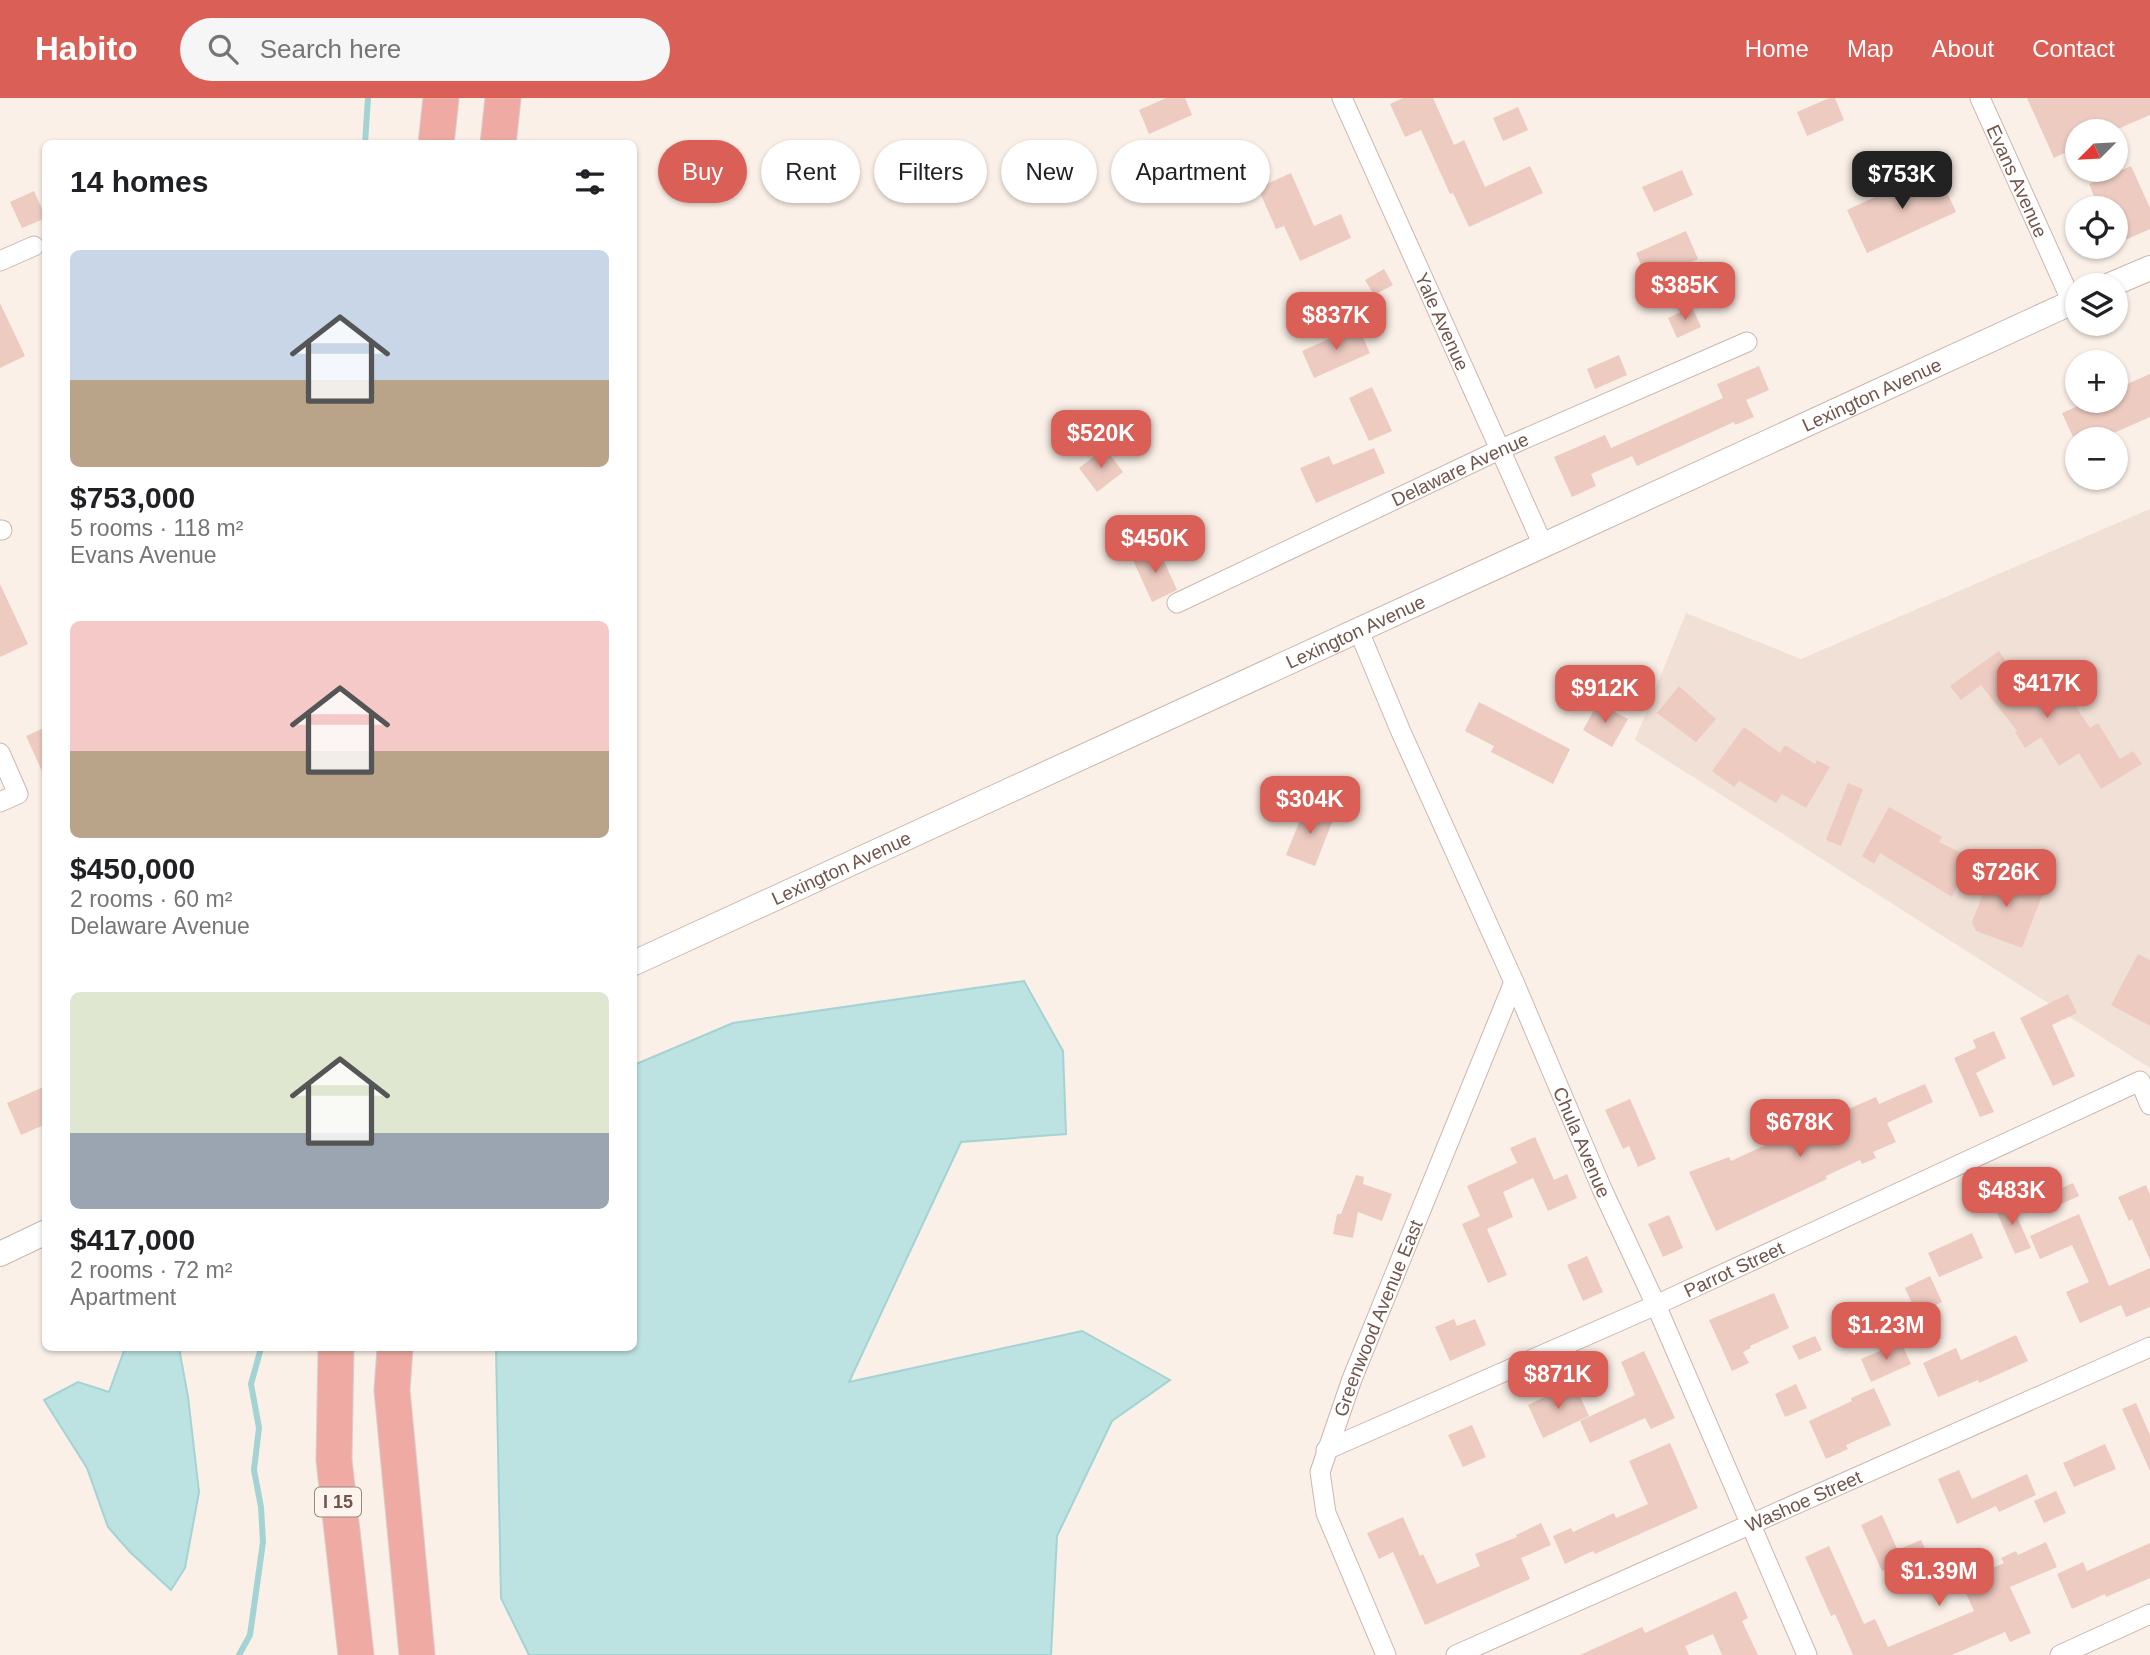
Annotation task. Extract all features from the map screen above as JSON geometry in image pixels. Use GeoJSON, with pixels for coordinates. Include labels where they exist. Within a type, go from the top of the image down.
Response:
{"type":"FeatureCollection","features":[{"type":"Feature","properties":{"kind":"highway"},"geometry":{"type":"LineString","coordinates":[[436,140],[440,98]]}},
{"type":"Feature","properties":{"kind":"highway"},"geometry":{"type":"LineString","coordinates":[[498,140],[503,98]]}},
{"type":"Feature","properties":{"kind":"highway","name":"I 15"},"geometry":{"type":"LineString","coordinates":[[336,1351],[334,1460],[356,1655]]}},
{"type":"Feature","properties":{"kind":"highway"},"geometry":{"type":"LineString","coordinates":[[395,1351],[393,1390],[417,1655]]}},
{"type":"Feature","properties":{"kind":"street","name":"Yale Avenue"},"geometry":{"type":"LineString","coordinates":[[1342,98],[1543,545]]}},
{"type":"Feature","properties":{"kind":"street","name":"Evans Avenue"},"geometry":{"type":"LineString","coordinates":[[1980,98],[2065,280]]}},
{"type":"Feature","properties":{"kind":"street"},"geometry":{"type":"LineString","coordinates":[[0,261],[34,246]]}},
{"type":"Feature","properties":{"kind":"street"},"geometry":{"type":"LineString","coordinates":[[2128,277],[2150,268]]}},
{"type":"Feature","properties":{"kind":"street","name":"Lexington Avenue"},"geometry":{"type":"LineString","coordinates":[[637,962],[2065,306]]}},
{"type":"Feature","properties":{"kind":"street","name":"Delaware Avenue"},"geometry":{"type":"LineString","coordinates":[[1177,603],[1499,450],[1747,341]]}},
{"type":"Feature","properties":{"kind":"street","name":"Chula Avenue"},"geometry":{"type":"LineString","coordinates":[[1358,629],[1807,1655]]}},
{"type":"Feature","properties":{"kind":"street"},"geometry":{"type":"LineString","coordinates":[[0,753],[9,798]]}},
{"type":"Feature","properties":{"kind":"street","name":"Greenwood Avenue East"},"geometry":{"type":"LineString","coordinates":[[1386,1655],[1326,1513],[1320,1472],[1352,1379],[1514,982]]}},
{"type":"Feature","properties":{"kind":"street","name":"Parrot Street"},"geometry":{"type":"LineString","coordinates":[[1326,1450],[1656,1305],[2140,1082],[2150,1105]]}},
{"type":"Feature","properties":{"kind":"street"},"geometry":{"type":"LineString","coordinates":[[0,1255],[42,1234]]}},
{"type":"Feature","properties":{"kind":"street","name":"Washoe Street"},"geometry":{"type":"LineString","coordinates":[[1456,1655],[2150,1347]]}},
{"type":"Feature","properties":{"kind":"street"},"geometry":{"type":"LineString","coordinates":[[2060,1655],[2150,1614]]}},
{"type":"Feature","properties":{"kind":"shaded area"},"geometry":{"type":"Polygon","coordinates":[[[2150,509],[2150,1068],[1635,740],[1686,613],[1801,659],[2150,509]]]}},
{"type":"Feature","properties":{"kind":"water"},"geometry":{"type":"Polygon","coordinates":[[[1024,981],[1063,1051],[1066,1134],[961,1142],[849,1382],[1082,1331],[1170,1380],[1112,1421],[1057,1536],[1051,1655],[529,1655],[501,1598],[496,1351],[637,1351],[637,1064],[733,1023],[1024,981]]]}},
{"type":"Feature","properties":{"kind":"water"},"geometry":{"type":"Polygon","coordinates":[[[124,1351],[180,1351],[199,1492],[185,1568],[171,1590],[130,1552],[108,1527],[87,1468],[44,1400],[78,1382],[109,1392],[124,1351]]]}},
{"type":"Feature","properties":{"kind":"building"},"geometry":{"type":"Polygon","coordinates":[[[1166,98],[1185,98],[1192,115],[1149,134],[1139,110],[1166,98]]]}},
{"type":"Feature","properties":{"kind":"building"},"geometry":{"type":"Polygon","coordinates":[[[1403,98],[1433,98],[1454,145],[1464,140],[1485,187],[1530,166],[1543,193],[1469,227],[1453,193],[1450,194],[1421,130],[1405,137],[1390,104],[1403,98]]]}},
{"type":"Feature","properties":{"kind":"building"},"geometry":{"type":"Polygon","coordinates":[[[1835,98],[1844,120],[1807,136],[1797,112],[1835,98]]]}},
{"type":"Feature","properties":{"kind":"building"},"geometry":{"type":"Polygon","coordinates":[[[2027,98],[2150,98],[2150,115],[2128,125],[2128,119],[2065,119],[2065,153],[2054,158],[2027,98]]]}},
{"type":"Feature","properties":{"kind":"building"},"geometry":{"type":"Polygon","coordinates":[[[1518,107],[1528,130],[1503,141],[1493,118],[1518,107]]]}},
{"type":"Feature","properties":{"kind":"building"},"geometry":{"type":"Polygon","coordinates":[[[2131,166],[2150,208],[2150,229],[2128,239],[2128,196],[2094,196],[2089,184],[2128,182],[2128,167],[2131,166]]]}},
{"type":"Feature","properties":{"kind":"building"},"geometry":{"type":"Polygon","coordinates":[[[1936,169],[1956,212],[1867,253],[1847,210],[1936,169]]]}},
{"type":"Feature","properties":{"kind":"building"},"geometry":{"type":"Polygon","coordinates":[[[1682,170],[1693,195],[1654,212],[1642,187],[1682,170]]]}},
{"type":"Feature","properties":{"kind":"building"},"geometry":{"type":"Polygon","coordinates":[[[1291,173],[1314,226],[1341,214],[1351,238],[1300,261],[1284,226],[1276,229],[1265,203],[1270,203],[1270,183],[1291,173]]]}},
{"type":"Feature","properties":{"kind":"building"},"geometry":{"type":"Polygon","coordinates":[[[34,191],[42,209],[42,220],[22,228],[10,202],[34,191]]]}},
{"type":"Feature","properties":{"kind":"building"},"geometry":{"type":"Polygon","coordinates":[[[1686,231],[1698,259],[1648,281],[1636,253],[1686,231]]]}},
{"type":"Feature","properties":{"kind":"building"},"geometry":{"type":"Polygon","coordinates":[[[1384,269],[1393,285],[1374,295],[1365,280],[1384,269]]]}},
{"type":"Feature","properties":{"kind":"building"},"geometry":{"type":"Polygon","coordinates":[[[0,303],[25,356],[0,368],[0,303]]]}},
{"type":"Feature","properties":{"kind":"building"},"geometry":{"type":"Polygon","coordinates":[[[1692,307],[1701,327],[1677,338],[1668,318],[1692,307]]]}},
{"type":"Feature","properties":{"kind":"building"},"geometry":{"type":"Polygon","coordinates":[[[1358,326],[1370,353],[1314,378],[1302,351],[1358,326]]]}},
{"type":"Feature","properties":{"kind":"building"},"geometry":{"type":"Polygon","coordinates":[[[1619,355],[1627,375],[1595,389],[1587,369],[1619,355]]]}},
{"type":"Feature","properties":{"kind":"building"},"geometry":{"type":"Polygon","coordinates":[[[1759,366],[1769,390],[1746,400],[1754,417],[1735,425],[1734,422],[1637,466],[1632,456],[1591,474],[1596,486],[1572,497],[1554,457],[1605,435],[1611,448],[1723,398],[1717,384],[1759,366]]]}},
{"type":"Feature","properties":{"kind":"building"},"geometry":{"type":"Polygon","coordinates":[[[2150,374],[2150,417],[2127,427],[2068,427],[2062,413],[2065,412],[2128,413],[2128,384],[2150,374]]]}},
{"type":"Feature","properties":{"kind":"building"},"geometry":{"type":"Polygon","coordinates":[[[1372,387],[1392,431],[1369,441],[1349,398],[1372,387]]]}},
{"type":"Feature","properties":{"kind":"building"},"geometry":{"type":"Polygon","coordinates":[[[1105,448],[1123,472],[1097,492],[1079,468],[1105,448]]]}},
{"type":"Feature","properties":{"kind":"building"},"geometry":{"type":"Polygon","coordinates":[[[1374,448],[1385,473],[1316,503],[1300,468],[1329,456],[1333,465],[1374,448]]]}},
{"type":"Feature","properties":{"kind":"building"},"geometry":{"type":"Polygon","coordinates":[[[1181,524],[1192,547],[1172,556],[1162,533],[1181,524]]]}},
{"type":"Feature","properties":{"kind":"building"},"geometry":{"type":"Polygon","coordinates":[[[1158,548],[1177,590],[1152,602],[1133,560],[1158,548]]]}},
{"type":"Feature","properties":{"kind":"building"},"geometry":{"type":"Polygon","coordinates":[[[0,584],[28,644],[0,657],[0,584]]]}},
{"type":"Feature","properties":{"kind":"building"},"geometry":{"type":"Polygon","coordinates":[[[1999,651],[2022,683],[2034,673],[2058,703],[2069,696],[2090,728],[2098,723],[2120,759],[2133,751],[2142,764],[2101,789],[2079,753],[2059,766],[2041,737],[2025,748],[2015,732],[2017,731],[1981,685],[1961,700],[1950,686],[1999,651]]]}},
{"type":"Feature","properties":{"kind":"building"},"geometry":{"type":"Polygon","coordinates":[[[1679,686],[1716,719],[1696,742],[1657,713],[1679,686]]]}},
{"type":"Feature","properties":{"kind":"building"},"geometry":{"type":"Polygon","coordinates":[[[1479,702],[1570,749],[1553,784],[1491,752],[1494,746],[1465,731],[1479,702]]]}},
{"type":"Feature","properties":{"kind":"building"},"geometry":{"type":"Polygon","coordinates":[[[1598,703],[1628,719],[1612,747],[1583,730],[1598,703]]]}},
{"type":"Feature","properties":{"kind":"building"},"geometry":{"type":"Polygon","coordinates":[[[1744,727],[1780,753],[1785,745],[1815,764],[1817,760],[1830,767],[1806,808],[1782,794],[1776,803],[1739,781],[1734,787],[1712,771],[1744,727]]]}},
{"type":"Feature","properties":{"kind":"building"},"geometry":{"type":"Polygon","coordinates":[[[42,729],[42,771],[26,736],[42,729]]]}},
{"type":"Feature","properties":{"kind":"building"},"geometry":{"type":"Polygon","coordinates":[[[1848,783],[1863,789],[1841,846],[1826,840],[1848,783]]]}},
{"type":"Feature","properties":{"kind":"building"},"geometry":{"type":"Polygon","coordinates":[[[1306,805],[1334,817],[1315,866],[1286,855],[1306,805]]]}},
{"type":"Feature","properties":{"kind":"building"},"geometry":{"type":"Polygon","coordinates":[[[1889,807],[1942,837],[1939,842],[1970,857],[1952,897],[1880,853],[1874,864],[1862,856],[1889,807]]]}},
{"type":"Feature","properties":{"kind":"building"},"geometry":{"type":"Polygon","coordinates":[[[1995,863],[2009,869],[2005,878],[2043,893],[2022,948],[1976,931],[1972,922],[1995,863]]]}},
{"type":"Feature","properties":{"kind":"building"},"geometry":{"type":"Polygon","coordinates":[[[2138,954],[2150,960],[2150,1026],[2111,1005],[2138,954]]]}},
{"type":"Feature","properties":{"kind":"building"},"geometry":{"type":"Polygon","coordinates":[[[2068,994],[2077,1013],[2052,1025],[2075,1076],[2053,1086],[2020,1018],[2068,994]]]}},
{"type":"Feature","properties":{"kind":"building"},"geometry":{"type":"Polygon","coordinates":[[[1994,1031],[2006,1058],[1976,1073],[1994,1112],[1980,1117],[1954,1058],[1976,1048],[1973,1040],[1994,1031]]]}},
{"type":"Feature","properties":{"kind":"building"},"geometry":{"type":"Polygon","coordinates":[[[1925,1084],[1933,1102],[1887,1123],[1896,1142],[1873,1152],[1876,1158],[1862,1164],[1860,1160],[1826,1176],[1827,1179],[1716,1231],[1689,1172],[1729,1157],[1731,1161],[1876,1097],[1879,1104],[1925,1084]]]}},
{"type":"Feature","properties":{"kind":"building"},"geometry":{"type":"Polygon","coordinates":[[[42,1088],[42,1126],[21,1135],[7,1103],[42,1088]]]}},
{"type":"Feature","properties":{"kind":"building"},"geometry":{"type":"Polygon","coordinates":[[[1630,1099],[1656,1159],[1638,1167],[1629,1146],[1623,1149],[1605,1110],[1630,1099]]]}},
{"type":"Feature","properties":{"kind":"building"},"geometry":{"type":"Polygon","coordinates":[[[1535,1137],[1554,1180],[1567,1174],[1577,1198],[1548,1211],[1533,1178],[1503,1192],[1513,1217],[1487,1229],[1507,1275],[1488,1283],[1462,1224],[1480,1216],[1467,1186],[1517,1163],[1510,1148],[1535,1137]]]}},
{"type":"Feature","properties":{"kind":"building"},"geometry":{"type":"Polygon","coordinates":[[[1356,1175],[1364,1177],[1363,1184],[1392,1194],[1382,1221],[1358,1212],[1353,1238],[1333,1234],[1337,1214],[1341,1214],[1356,1175]]]}},
{"type":"Feature","properties":{"kind":"building"},"geometry":{"type":"Polygon","coordinates":[[[2073,1183],[2079,1196],[2059,1205],[2053,1192],[2073,1183]]]}},
{"type":"Feature","properties":{"kind":"building"},"geometry":{"type":"Polygon","coordinates":[[[2146,1185],[2150,1195],[2150,1260],[2132,1219],[2129,1221],[2118,1197],[2146,1185]]]}},
{"type":"Feature","properties":{"kind":"building"},"geometry":{"type":"Polygon","coordinates":[[[2009,1199],[2031,1248],[2015,1254],[1994,1206],[2009,1199]]]}},
{"type":"Feature","properties":{"kind":"building"},"geometry":{"type":"Polygon","coordinates":[[[2079,1214],[2109,1286],[2150,1268],[2150,1307],[2126,1317],[2121,1305],[2080,1323],[2066,1292],[2089,1282],[2072,1245],[2040,1259],[2030,1236],[2079,1214]]]}},
{"type":"Feature","properties":{"kind":"building"},"geometry":{"type":"Polygon","coordinates":[[[1669,1215],[1683,1248],[1663,1257],[1648,1224],[1669,1215]]]}},
{"type":"Feature","properties":{"kind":"building"},"geometry":{"type":"Polygon","coordinates":[[[1972,1233],[1983,1258],[1939,1277],[1928,1253],[1972,1233]]]}},
{"type":"Feature","properties":{"kind":"building"},"geometry":{"type":"Polygon","coordinates":[[[1587,1256],[1603,1292],[1583,1301],[1567,1265],[1587,1256]]]}},
{"type":"Feature","properties":{"kind":"building"},"geometry":{"type":"Polygon","coordinates":[[[1930,1276],[1942,1302],[1917,1314],[1905,1288],[1930,1276]]]}},
{"type":"Feature","properties":{"kind":"building"},"geometry":{"type":"Polygon","coordinates":[[[1774,1293],[1789,1328],[1750,1346],[1751,1348],[1743,1352],[1749,1363],[1732,1371],[1709,1320],[1774,1293]]]}},
{"type":"Feature","properties":{"kind":"building"},"geometry":{"type":"Polygon","coordinates":[[[1454,1319],[1457,1326],[1475,1319],[1486,1345],[1450,1361],[1435,1327],[1454,1319]]]}},
{"type":"Feature","properties":{"kind":"building"},"geometry":{"type":"Polygon","coordinates":[[[2016,1335],[2028,1361],[1979,1383],[1978,1380],[1938,1397],[1923,1363],[1956,1348],[1961,1360],[2016,1335]]]}},
{"type":"Feature","properties":{"kind":"building"},"geometry":{"type":"Polygon","coordinates":[[[1815,1336],[1822,1350],[1799,1360],[1792,1346],[1815,1336]]]}},
{"type":"Feature","properties":{"kind":"building"},"geometry":{"type":"Polygon","coordinates":[[[1901,1342],[1911,1364],[1871,1382],[1861,1359],[1901,1342]]]}},
{"type":"Feature","properties":{"kind":"building"},"geometry":{"type":"Polygon","coordinates":[[[1644,1351],[1675,1418],[1651,1429],[1645,1418],[1590,1443],[1580,1421],[1635,1395],[1621,1362],[1644,1351]]]}},
{"type":"Feature","properties":{"kind":"building"},"geometry":{"type":"Polygon","coordinates":[[[1574,1383],[1589,1416],[1543,1438],[1528,1405],[1574,1383]]]}},
{"type":"Feature","properties":{"kind":"building"},"geometry":{"type":"Polygon","coordinates":[[[1796,1384],[1807,1408],[1785,1417],[1775,1394],[1796,1384]]]}},
{"type":"Feature","properties":{"kind":"building"},"geometry":{"type":"Polygon","coordinates":[[[1874,1388],[1891,1425],[1846,1445],[1848,1449],[1826,1459],[1809,1421],[1874,1388]]]}},
{"type":"Feature","properties":{"kind":"building"},"geometry":{"type":"Polygon","coordinates":[[[2136,1403],[2150,1435],[2150,1471],[2122,1409],[2136,1403]]]}},
{"type":"Feature","properties":{"kind":"building"},"geometry":{"type":"Polygon","coordinates":[[[1472,1425],[1486,1457],[1463,1467],[1448,1435],[1472,1425]]]}},
{"type":"Feature","properties":{"kind":"building"},"geometry":{"type":"Polygon","coordinates":[[[1670,1443],[1698,1508],[1595,1554],[1593,1551],[1565,1564],[1553,1536],[1571,1528],[1573,1532],[1614,1513],[1616,1518],[1648,1504],[1629,1461],[1670,1443]]]}},
{"type":"Feature","properties":{"kind":"building"},"geometry":{"type":"Polygon","coordinates":[[[2105,1444],[2116,1469],[2074,1487],[2063,1463],[2105,1444]]]}},
{"type":"Feature","properties":{"kind":"building"},"geometry":{"type":"Polygon","coordinates":[[[1959,1470],[1972,1499],[2027,1474],[2036,1495],[1999,1512],[1996,1506],[1957,1524],[1938,1479],[1959,1470]]]}},
{"type":"Feature","properties":{"kind":"building"},"geometry":{"type":"Polygon","coordinates":[[[2056,1491],[2066,1513],[2044,1523],[2034,1501],[2056,1491]]]}},
{"type":"Feature","properties":{"kind":"building"},"geometry":{"type":"Polygon","coordinates":[[[1882,1515],[1903,1562],[1882,1571],[1861,1525],[1882,1515]]]}},
{"type":"Feature","properties":{"kind":"building"},"geometry":{"type":"Polygon","coordinates":[[[1403,1517],[1420,1556],[1423,1554],[1437,1584],[1480,1566],[1475,1554],[1517,1537],[1516,1535],[1541,1523],[1551,1545],[1521,1558],[1530,1579],[1425,1625],[1393,1552],[1379,1559],[1367,1533],[1403,1517]]]}},
{"type":"Feature","properties":{"kind":"building"},"geometry":{"type":"Polygon","coordinates":[[[1921,1540],[1936,1573],[1917,1582],[1902,1548],[1921,1540]]]}},
{"type":"Feature","properties":{"kind":"building"},"geometry":{"type":"Polygon","coordinates":[[[2046,1542],[2057,1567],[2010,1587],[2031,1633],[2010,1642],[2005,1632],[1952,1655],[1853,1655],[1835,1614],[1831,1616],[1805,1557],[1829,1546],[1864,1624],[1875,1619],[1888,1647],[1974,1611],[1961,1582],[2004,1563],[2001,1558],[2016,1551],[2018,1555],[2046,1542]]]}},
{"type":"Feature","properties":{"kind":"building"},"geometry":{"type":"Polygon","coordinates":[[[2150,1543],[2150,1578],[2072,1609],[2057,1574],[2083,1562],[2087,1571],[2150,1543]]]}},
{"type":"Feature","properties":{"kind":"building"},"geometry":{"type":"Polygon","coordinates":[[[1736,1591],[1748,1618],[1742,1621],[1758,1655],[1722,1655],[1713,1634],[1685,1646],[1689,1655],[1580,1655],[1642,1627],[1645,1633],[1736,1591]]]}},
{"type":"Feature","properties":{"kind":"waterway"},"geometry":{"type":"LineString","coordinates":[[365,140],[368,98]]}},
{"type":"Feature","properties":{"kind":"waterway"},"geometry":{"type":"LineString","coordinates":[[239,1655],[250,1635],[263,1542],[261,1507],[254,1470],[259,1428],[251,1384],[260,1351]]}}]}
